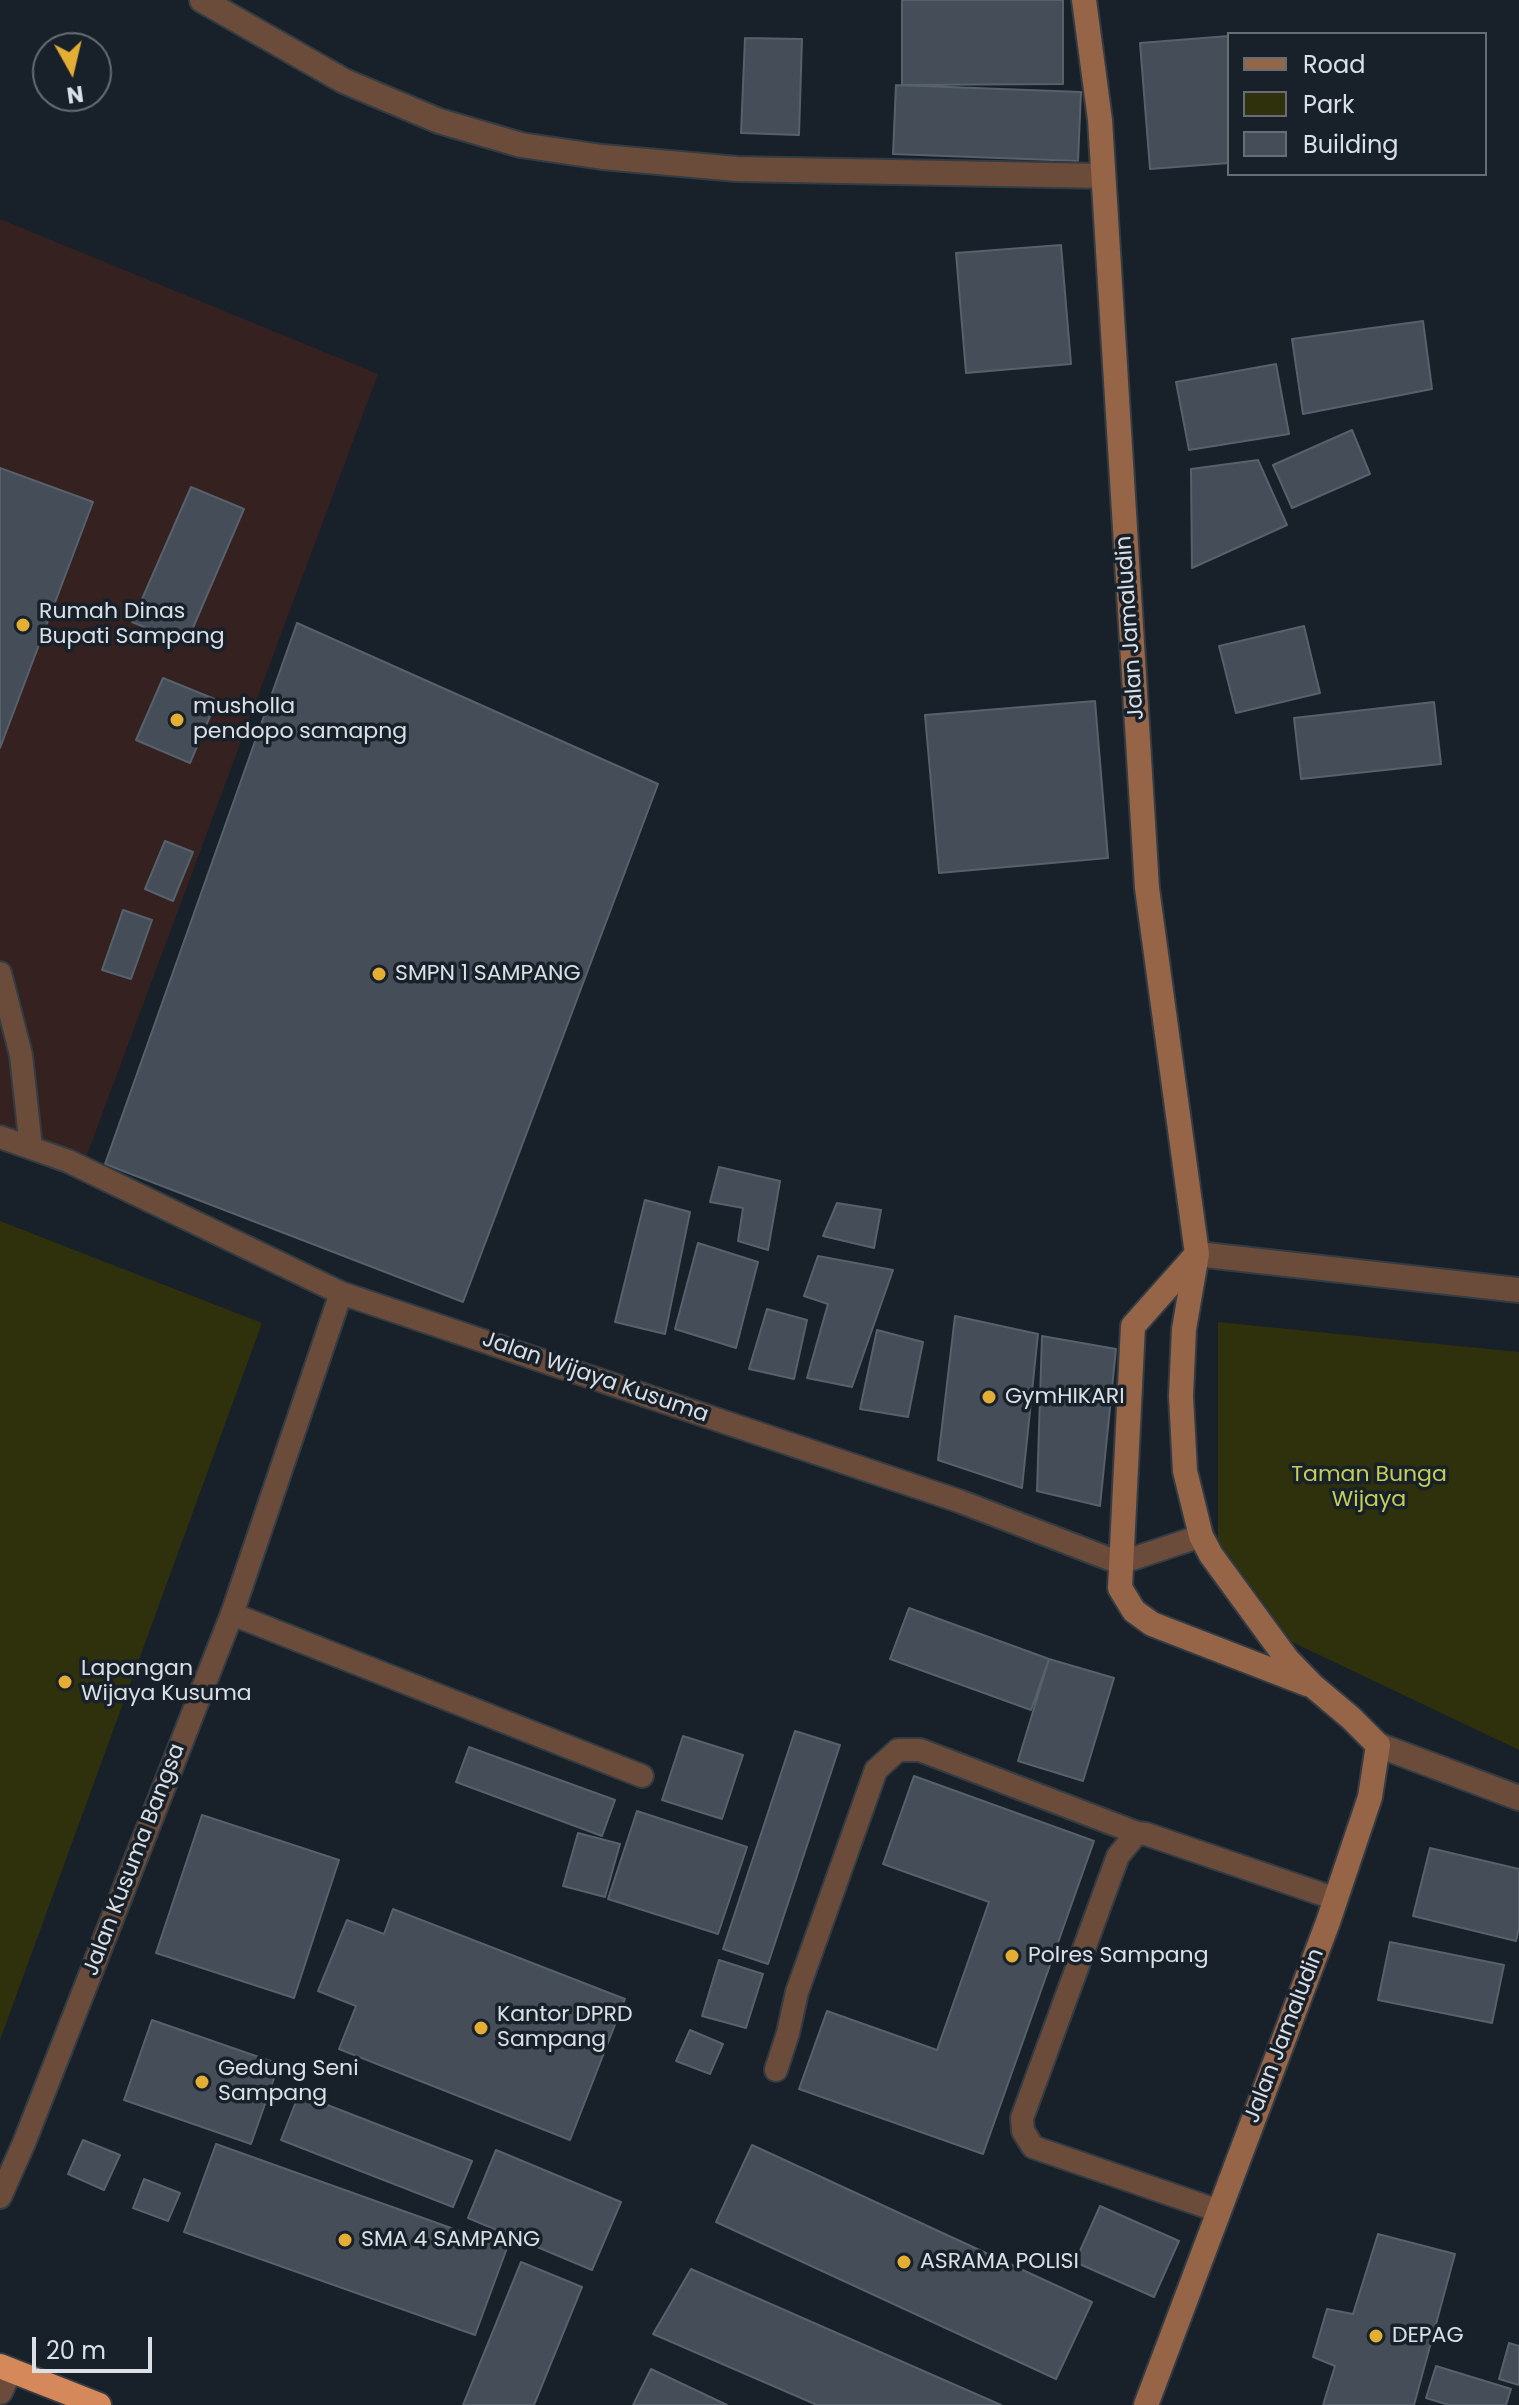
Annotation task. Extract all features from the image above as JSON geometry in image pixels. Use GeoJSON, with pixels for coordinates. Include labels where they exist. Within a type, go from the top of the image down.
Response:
{"type":"FeatureCollection","features":[{"type":"Feature","properties":{"kind":"highway"},"geometry":{"type":"LineString","coordinates":[[5,2368],[99,2405]]}},
{"type":"Feature","properties":{"kind":"street"},"geometry":{"type":"LineString","coordinates":[[202,0],[344,81],[439,121],[521,145],[602,157],[737,169],[1103,176]]}},
{"type":"Feature","properties":{"kind":"street","name":"Jalan Jamaludin"},"geometry":{"type":"LineString","coordinates":[[1084,0],[1100,120],[1147,888],[1197,1254],[1184,1329],[1181,1396],[1185,1471],[1201,1536],[1211,1555],[1287,1659],[1378,1745],[1370,1797],[1336,1899],[1146,2405]]}},
{"type":"Feature","properties":{"kind":"street"},"geometry":{"type":"LineString","coordinates":[[1197,1254],[1519,1290]]}},
{"type":"Feature","properties":{"kind":"street","name":"Jalan Jamaludin"},"geometry":{"type":"LineString","coordinates":[[1197,1254],[1133,1326],[1120,1588],[1134,1611],[1152,1624],[1313,1686]]}},
{"type":"Feature","properties":{"kind":"street"},"geometry":{"type":"LineString","coordinates":[[1378,1745],[1519,1798]]}},
{"type":"Feature","properties":{"kind":"street"},"geometry":{"type":"LineString","coordinates":[[0,2392],[5,2368]]}},
{"type":"Feature","properties":{"kind":"lane"},"geometry":{"type":"LineString","coordinates":[[0,973],[21,1055],[31,1148]]}},
{"type":"Feature","properties":{"kind":"lane","name":"Jalan Wijaya Kusuma"},"geometry":{"type":"LineString","coordinates":[[0,1137],[68,1161],[341,1293],[959,1501],[1120,1563]]}},
{"type":"Feature","properties":{"kind":"lane","name":"Jalan Kusuma Bangsa"},"geometry":{"type":"LineString","coordinates":[[0,2197],[232,1614],[341,1293]]}},
{"type":"Feature","properties":{"kind":"lane"},"geometry":{"type":"LineString","coordinates":[[1120,1563],[1201,1536]]}},
{"type":"Feature","properties":{"kind":"lane"},"geometry":{"type":"LineString","coordinates":[[232,1614],[642,1776]]}},
{"type":"Feature","properties":{"kind":"lane"},"geometry":{"type":"LineString","coordinates":[[776,2070],[797,1992],[876,1770],[898,1750],[920,1750],[1137,1833],[1336,1899]]}},
{"type":"Feature","properties":{"kind":"lane"},"geometry":{"type":"LineString","coordinates":[[1137,1833],[1118,1856],[1022,2118],[1023,2131],[1033,2147],[1219,2211]]}},
{"type":"Feature","properties":{"kind":"shaded area"},"geometry":{"type":"Polygon","coordinates":[[[0,219],[378,374],[84,1163],[0,1134],[0,748],[93,502],[0,468],[0,219]],[[191,487],[133,622],[186,644],[244,509],[191,487]],[[163,678],[136,740],[217,700],[163,678]],[[165,841],[145,889],[193,852],[165,841]],[[123,910],[102,970],[131,979],[152,920],[123,910]]]}},
{"type":"Feature","properties":{"kind":"green space","name":"Lapangan Wijaya Kusuma"},"geometry":{"type":"Polygon","coordinates":[[[0,1221],[262,1323],[0,2040],[0,1221]]]}},
{"type":"Feature","properties":{"kind":"green space","name":"Taman Bunga Wijaya"},"geometry":{"type":"Polygon","coordinates":[[[1218,1322],[1519,1352],[1519,1750],[1292,1642],[1218,1541],[1218,1322]]]}},
{"type":"Feature","properties":{"kind":"building"},"geometry":{"type":"Polygon","coordinates":[[[902,0],[1063,0],[1063,84],[902,85],[902,0]]]}},
{"type":"Feature","properties":{"kind":"building"},"geometry":{"type":"Polygon","coordinates":[[[1227,36],[1227,163],[1150,169],[1140,43],[1227,36]]]}},
{"type":"Feature","properties":{"kind":"building"},"geometry":{"type":"Polygon","coordinates":[[[745,38],[802,39],[799,135],[741,133],[745,38]]]}},
{"type":"Feature","properties":{"kind":"building"},"geometry":{"type":"Polygon","coordinates":[[[896,85],[1081,92],[1078,161],[893,154],[896,85]]]}},
{"type":"Feature","properties":{"kind":"building"},"geometry":{"type":"Polygon","coordinates":[[[1061,245],[1071,364],[966,373],[956,253],[1061,245]]]}},
{"type":"Feature","properties":{"kind":"building"},"geometry":{"type":"Polygon","coordinates":[[[1423,321],[1432,389],[1303,414],[1292,339],[1423,321]]]}},
{"type":"Feature","properties":{"kind":"building"},"geometry":{"type":"Polygon","coordinates":[[[1276,364],[1289,434],[1189,450],[1176,382],[1276,364]]]}},
{"type":"Feature","properties":{"kind":"building"},"geometry":{"type":"Polygon","coordinates":[[[1352,430],[1370,474],[1292,508],[1273,465],[1352,430]]]}},
{"type":"Feature","properties":{"kind":"building"},"geometry":{"type":"Polygon","coordinates":[[[1258,460],[1287,525],[1192,568],[1191,469],[1258,460]]]}},
{"type":"Feature","properties":{"kind":"building","name":"Rumah Dinas Bupati Sampang"},"geometry":{"type":"Polygon","coordinates":[[[0,468],[93,502],[0,748],[0,468]]]}},
{"type":"Feature","properties":{"kind":"building"},"geometry":{"type":"Polygon","coordinates":[[[191,487],[244,509],[186,644],[132,622],[191,487]]]}},
{"type":"Feature","properties":{"kind":"building","name":"SMPN 1 SAMPANG"},"geometry":{"type":"Polygon","coordinates":[[[297,623],[658,784],[463,1302],[105,1164],[297,623]]]}},
{"type":"Feature","properties":{"kind":"building"},"geometry":{"type":"Polygon","coordinates":[[[1304,626],[1320,693],[1236,713],[1219,646],[1304,626]]]}},
{"type":"Feature","properties":{"kind":"building","name":"musholla pendopo samapng"},"geometry":{"type":"Polygon","coordinates":[[[163,678],[217,700],[190,763],[136,740],[163,678]]]}},
{"type":"Feature","properties":{"kind":"building"},"geometry":{"type":"Polygon","coordinates":[[[1095,701],[1108,858],[939,873],[925,715],[1095,701]]]}},
{"type":"Feature","properties":{"kind":"building"},"geometry":{"type":"Polygon","coordinates":[[[1434,702],[1441,764],[1301,779],[1294,718],[1434,702]]]}},
{"type":"Feature","properties":{"kind":"building"},"geometry":{"type":"Polygon","coordinates":[[[165,841],[193,852],[173,901],[145,889],[165,841]]]}},
{"type":"Feature","properties":{"kind":"building"},"geometry":{"type":"Polygon","coordinates":[[[123,910],[152,920],[131,979],[102,970],[123,910]]]}},
{"type":"Feature","properties":{"kind":"building"},"geometry":{"type":"Polygon","coordinates":[[[719,1167],[780,1181],[768,1250],[738,1241],[743,1208],[710,1202],[719,1167]]]}},
{"type":"Feature","properties":{"kind":"building"},"geometry":{"type":"Polygon","coordinates":[[[645,1200],[690,1212],[665,1334],[615,1322],[645,1200]]]}},
{"type":"Feature","properties":{"kind":"building"},"geometry":{"type":"Polygon","coordinates":[[[837,1203],[881,1210],[874,1248],[823,1236],[837,1203]]]}},
{"type":"Feature","properties":{"kind":"building"},"geometry":{"type":"Polygon","coordinates":[[[698,1243],[758,1262],[736,1348],[675,1329],[698,1243]]]}},
{"type":"Feature","properties":{"kind":"building"},"geometry":{"type":"Polygon","coordinates":[[[818,1256],[893,1270],[852,1387],[807,1378],[828,1304],[804,1296],[818,1256]]]}},
{"type":"Feature","properties":{"kind":"building"},"geometry":{"type":"Polygon","coordinates":[[[767,1309],[807,1320],[794,1379],[749,1369],[767,1309]]]}},
{"type":"Feature","properties":{"kind":"building","name":"GymHIKARI"},"geometry":{"type":"Polygon","coordinates":[[[955,1316],[1038,1334],[1022,1488],[938,1460],[955,1316]]]}},
{"type":"Feature","properties":{"kind":"building"},"geometry":{"type":"Polygon","coordinates":[[[877,1330],[923,1342],[908,1417],[860,1409],[877,1330]]]}},
{"type":"Feature","properties":{"kind":"building"},"geometry":{"type":"Polygon","coordinates":[[[1042,1336],[1116,1349],[1100,1506],[1037,1491],[1042,1336]]]}},
{"type":"Feature","properties":{"kind":"building"},"geometry":{"type":"Polygon","coordinates":[[[909,1608],[1049,1659],[1031,1710],[890,1659],[909,1608]]]}},
{"type":"Feature","properties":{"kind":"building"},"geometry":{"type":"Polygon","coordinates":[[[1049,1659],[1114,1678],[1083,1781],[1018,1761],[1049,1659]]]}},
{"type":"Feature","properties":{"kind":"building"},"geometry":{"type":"Polygon","coordinates":[[[795,1731],[840,1745],[768,1964],[723,1949],[795,1731]]]}},
{"type":"Feature","properties":{"kind":"building"},"geometry":{"type":"Polygon","coordinates":[[[683,1736],[743,1755],[722,1819],[662,1800],[683,1736]]]}},
{"type":"Feature","properties":{"kind":"building"},"geometry":{"type":"Polygon","coordinates":[[[469,1747],[615,1800],[602,1836],[456,1782],[469,1747]]]}},
{"type":"Feature","properties":{"kind":"building","name":"Polres Sampang"},"geometry":{"type":"Polygon","coordinates":[[[914,1776],[1094,1841],[983,2154],[799,2089],[827,2011],[937,2050],[989,1902],[883,1864],[914,1776]]]}},
{"type":"Feature","properties":{"kind":"building"},"geometry":{"type":"Polygon","coordinates":[[[637,1811],[747,1847],[718,1934],[608,1899],[637,1811]]]}},
{"type":"Feature","properties":{"kind":"building"},"geometry":{"type":"Polygon","coordinates":[[[202,1815],[339,1860],[294,1998],[156,1953],[202,1815]]]}},
{"type":"Feature","properties":{"kind":"building"},"geometry":{"type":"Polygon","coordinates":[[[578,1833],[620,1844],[605,1897],[563,1886],[578,1833]]]}},
{"type":"Feature","properties":{"kind":"building"},"geometry":{"type":"Polygon","coordinates":[[[1430,1848],[1519,1869],[1519,1928],[1516,1941],[1413,1916],[1430,1848]]]}},
{"type":"Feature","properties":{"kind":"building","name":"Kantor DPRD Sampang"},"geometry":{"type":"Polygon","coordinates":[[[393,1909],[625,1999],[570,2140],[339,2049],[356,2006],[318,1991],[347,1920],[384,1934],[393,1909]]]}},
{"type":"Feature","properties":{"kind":"building"},"geometry":{"type":"Polygon","coordinates":[[[1390,1942],[1504,1965],[1492,2023],[1378,2000],[1390,1942]]]}},
{"type":"Feature","properties":{"kind":"building"},"geometry":{"type":"Polygon","coordinates":[[[719,1960],[763,1974],[746,2028],[702,2016],[719,1960]]]}},
{"type":"Feature","properties":{"kind":"building","name":"Gedung Seni Sampang"},"geometry":{"type":"Polygon","coordinates":[[[152,2020],[279,2064],[251,2144],[124,2100],[152,2020]]]}},
{"type":"Feature","properties":{"kind":"building"},"geometry":{"type":"Polygon","coordinates":[[[690,2030],[723,2044],[710,2074],[676,2061],[690,2030]]]}},
{"type":"Feature","properties":{"kind":"building"},"geometry":{"type":"Polygon","coordinates":[[[299,2094],[472,2161],[453,2207],[281,2140],[299,2094]]]}},
{"type":"Feature","properties":{"kind":"building"},"geometry":{"type":"Polygon","coordinates":[[[83,2140],[120,2155],[104,2190],[68,2174],[83,2140]]]}},
{"type":"Feature","properties":{"kind":"building","name":"SMA 4 SAMPANG"},"geometry":{"type":"Polygon","coordinates":[[[216,2144],[507,2248],[475,2335],[184,2232],[216,2144]]]}},
{"type":"Feature","properties":{"kind":"building","name":"ASRAMA POLISI"},"geometry":{"type":"Polygon","coordinates":[[[752,2145],[1092,2302],[1056,2379],[716,2222],[752,2145]]]}},
{"type":"Feature","properties":{"kind":"building"},"geometry":{"type":"Polygon","coordinates":[[[496,2150],[621,2202],[592,2270],[468,2218],[496,2150]]]}},
{"type":"Feature","properties":{"kind":"building"},"geometry":{"type":"Polygon","coordinates":[[[144,2179],[180,2193],[168,2221],[133,2208],[144,2179]]]}},
{"type":"Feature","properties":{"kind":"building"},"geometry":{"type":"Polygon","coordinates":[[[1100,2206],[1179,2241],[1154,2297],[1075,2262],[1100,2206]]]}},
{"type":"Feature","properties":{"kind":"building","name":"DEPAG"},"geometry":{"type":"Polygon","coordinates":[[[1378,2234],[1455,2254],[1414,2405],[1323,2405],[1335,2366],[1313,2357],[1327,2309],[1353,2314],[1378,2234]]]}},
{"type":"Feature","properties":{"kind":"building","name":"SMA 4 SAMPANG"},"geometry":{"type":"Polygon","coordinates":[[[521,2262],[582,2287],[534,2405],[463,2405],[521,2262]]]}},
{"type":"Feature","properties":{"kind":"building"},"geometry":{"type":"Polygon","coordinates":[[[691,2269],[1001,2405],[817,2405],[653,2334],[691,2269]]]}},
{"type":"Feature","properties":{"kind":"building"},"geometry":{"type":"Polygon","coordinates":[[[1509,2343],[1519,2346],[1519,2385],[1499,2379],[1509,2343]]]}},
{"type":"Feature","properties":{"kind":"building"},"geometry":{"type":"Polygon","coordinates":[[[1436,2366],[1511,2389],[1506,2405],[1449,2405],[1426,2398],[1436,2366]]]}},
{"type":"Feature","properties":{"kind":"building"},"geometry":{"type":"Polygon","coordinates":[[[651,2369],[727,2405],[633,2405],[651,2369]]]}},
{"type":"Feature","properties":{"kind":"place","name":"Rumah Dinas Bupati Sampang"},"geometry":{"type":"Point","coordinates":[23,625]}},
{"type":"Feature","properties":{"kind":"place","name":"musholla pendopo samapng"},"geometry":{"type":"Point","coordinates":[177,720]}},
{"type":"Feature","properties":{"kind":"place","name":"SMPN 1 SAMPANG"},"geometry":{"type":"Point","coordinates":[379,974]}},
{"type":"Feature","properties":{"kind":"place","name":"GymHIKARI"},"geometry":{"type":"Point","coordinates":[989,1397]}},
{"type":"Feature","properties":{"kind":"place","name":"Lapangan Wijaya Kusuma"},"geometry":{"type":"Point","coordinates":[65,1682]}},
{"type":"Feature","properties":{"kind":"place","name":"Polres Sampang"},"geometry":{"type":"Point","coordinates":[1012,1956]}},
{"type":"Feature","properties":{"kind":"place","name":"Kantor DPRD Sampang"},"geometry":{"type":"Point","coordinates":[481,2028]}},
{"type":"Feature","properties":{"kind":"place","name":"Gedung Seni Sampang"},"geometry":{"type":"Point","coordinates":[202,2082]}},
{"type":"Feature","properties":{"kind":"place","name":"SMA 4 SAMPANG"},"geometry":{"type":"Point","coordinates":[345,2240]}},
{"type":"Feature","properties":{"kind":"place","name":"ASRAMA POLISI"},"geometry":{"type":"Point","coordinates":[904,2262]}},
{"type":"Feature","properties":{"kind":"place","name":"DEPAG"},"geometry":{"type":"Point","coordinates":[1376,2336]}}]}
